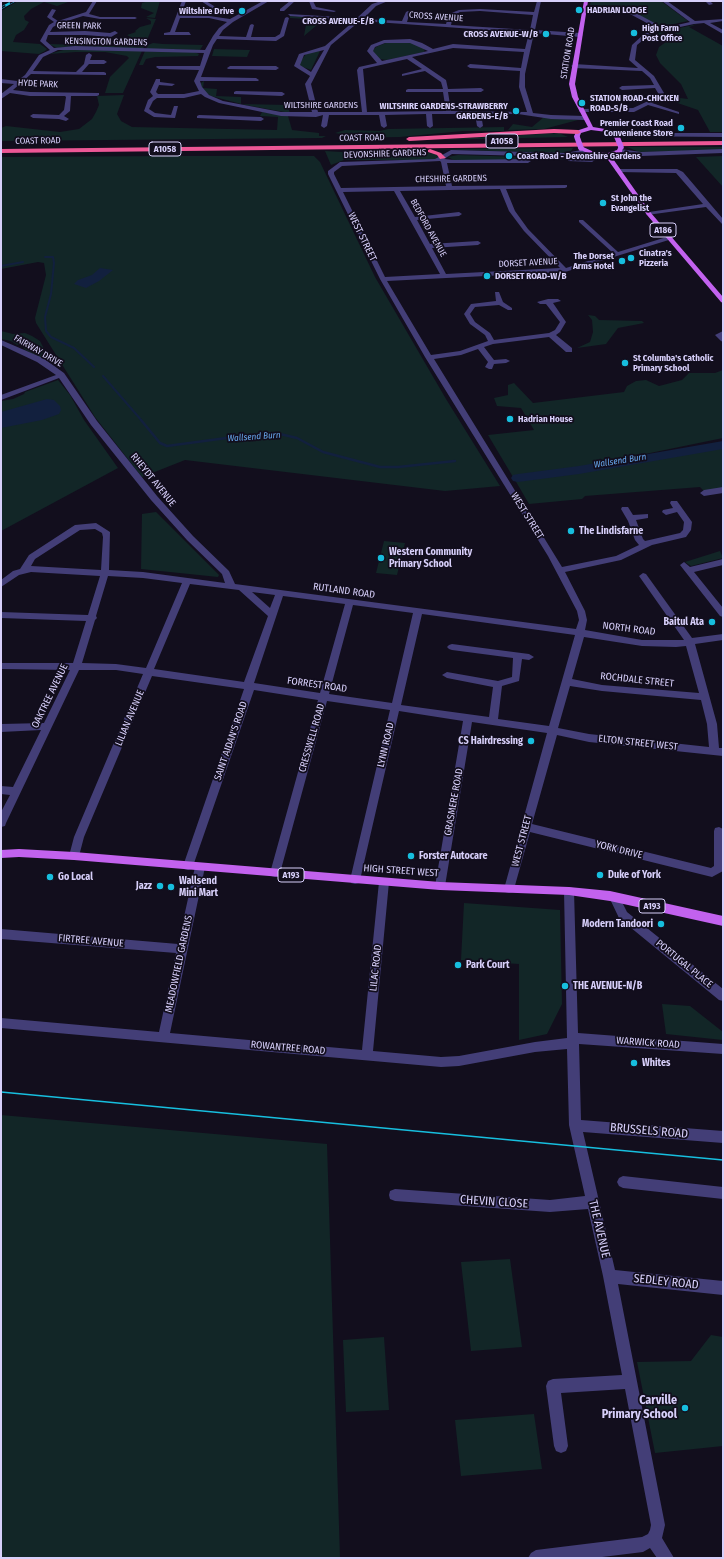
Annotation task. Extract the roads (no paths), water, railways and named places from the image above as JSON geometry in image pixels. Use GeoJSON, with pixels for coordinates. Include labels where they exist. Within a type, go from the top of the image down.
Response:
{"type":"FeatureCollection","features":[{"type":"Feature","properties":{"kind":"highway"},"geometry":{"type":"LineString","coordinates":[[280,143],[405,139],[554,131],[578,135]]}},
{"type":"Feature","properties":{"kind":"highway","name":"COAST ROAD"},"geometry":{"type":"LineString","coordinates":[[1,146],[723,140]]}},
{"type":"Feature","properties":{"kind":"highway","name":"COAST ROAD"},"geometry":{"type":"LineString","coordinates":[[1,151],[723,143]]}},
{"type":"Feature","properties":{"kind":"highway"},"geometry":{"type":"LineString","coordinates":[[330,147],[451,152]]}},
{"type":"Feature","properties":{"kind":"highway"},"geometry":{"type":"LineString","coordinates":[[430,151],[439,154],[442,160]]}},
{"type":"Feature","properties":{"kind":"main road","name":"STATION ROAD"},"geometry":{"type":"LineString","coordinates":[[586,1],[572,84],[575,96],[591,128]]}},
{"type":"Feature","properties":{"kind":"main road"},"geometry":{"type":"LineString","coordinates":[[591,128],[609,131],[617,136],[621,149],[608,155],[583,150],[578,135],[591,128]]}},
{"type":"Feature","properties":{"kind":"main road","name":"A186"},"geometry":{"type":"LineString","coordinates":[[608,155],[649,214],[723,301]]}},
{"type":"Feature","properties":{"kind":"main road","name":"A193"},"geometry":{"type":"LineString","coordinates":[[1,854],[19,853],[74,856]]}},
{"type":"Feature","properties":{"kind":"main road","name":"HIGH STREET WEST"},"geometry":{"type":"LineString","coordinates":[[74,856],[355,880],[440,886],[569,891],[614,897],[723,921]]}},
{"type":"Feature","properties":{"kind":"street"},"geometry":{"type":"LineString","coordinates":[[53,50],[43,42],[51,26],[57,22],[84,15],[90,11],[95,1]]}},
{"type":"Feature","properties":{"kind":"street"},"geometry":{"type":"LineString","coordinates":[[184,1],[179,16],[183,28],[169,34],[189,34]]}},
{"type":"Feature","properties":{"kind":"street"},"geometry":{"type":"LineString","coordinates":[[203,1],[215,8]]}},
{"type":"Feature","properties":{"kind":"street"},"geometry":{"type":"LineString","coordinates":[[225,118],[236,105],[213,99],[201,92],[198,86],[197,79],[206,52],[215,38],[231,21],[267,1]]}},
{"type":"Feature","properties":{"kind":"street"},"geometry":{"type":"LineString","coordinates":[[282,10],[292,1]]}},
{"type":"Feature","properties":{"kind":"street"},"geometry":{"type":"LineString","coordinates":[[306,1],[315,1]]}},
{"type":"Feature","properties":{"kind":"street"},"geometry":{"type":"LineString","coordinates":[[316,115],[308,86],[312,75],[327,47],[333,39],[358,20],[374,5],[386,1]]}},
{"type":"Feature","properties":{"kind":"street"},"geometry":{"type":"LineString","coordinates":[[530,113],[522,87],[523,70],[539,1]]}},
{"type":"Feature","properties":{"kind":"street"},"geometry":{"type":"LineString","coordinates":[[664,1],[694,23]]}},
{"type":"Feature","properties":{"kind":"street"},"geometry":{"type":"LineString","coordinates":[[311,2],[313,10],[334,12]]}},
{"type":"Feature","properties":{"kind":"street"},"geometry":{"type":"LineString","coordinates":[[48,10],[57,10],[49,18],[57,22]]}},
{"type":"Feature","properties":{"kind":"street"},"geometry":{"type":"LineString","coordinates":[[448,26],[451,15],[459,11],[480,10],[537,14]]}},
{"type":"Feature","properties":{"kind":"street"},"geometry":{"type":"LineString","coordinates":[[404,23],[408,12]]}},
{"type":"Feature","properties":{"kind":"street"},"geometry":{"type":"LineString","coordinates":[[632,13],[662,29]]}},
{"type":"Feature","properties":{"kind":"street"},"geometry":{"type":"LineString","coordinates":[[84,15],[100,18],[136,18]]}},
{"type":"Feature","properties":{"kind":"street"},"geometry":{"type":"LineString","coordinates":[[179,16],[209,17],[231,21]]}},
{"type":"Feature","properties":{"kind":"street"},"geometry":{"type":"LineString","coordinates":[[215,38],[270,40],[283,34],[288,18]]}},
{"type":"Feature","properties":{"kind":"street","name":"CROSS AVENUE"},"geometry":{"type":"LineString","coordinates":[[278,21],[288,18],[358,20],[580,35]]}},
{"type":"Feature","properties":{"kind":"street"},"geometry":{"type":"LineString","coordinates":[[630,69],[632,49],[648,34],[662,29],[694,23],[723,20]]}},
{"type":"Feature","properties":{"kind":"street"},"geometry":{"type":"LineString","coordinates":[[705,22],[723,32]]}},
{"type":"Feature","properties":{"kind":"street"},"geometry":{"type":"LineString","coordinates":[[248,39],[252,25]]}},
{"type":"Feature","properties":{"kind":"street","name":"GREEN PARK"},"geometry":{"type":"LineString","coordinates":[[46,34],[85,33],[113,35]]}},
{"type":"Feature","properties":{"kind":"street"},"geometry":{"type":"LineString","coordinates":[[381,62],[371,55],[370,50],[374,45],[386,41],[414,42],[432,51]]}},
{"type":"Feature","properties":{"kind":"street"},"geometry":{"type":"LineString","coordinates":[[366,114],[360,69],[381,62],[454,46],[528,51]]}},
{"type":"Feature","properties":{"kind":"street"},"geometry":{"type":"LineString","coordinates":[[312,75],[297,66],[302,54],[327,47]]}},
{"type":"Feature","properties":{"kind":"street","name":"KENSINGTON GARDENS"},"geometry":{"type":"LineString","coordinates":[[1,97],[30,72],[41,56],[53,50],[75,48],[206,52]]}},
{"type":"Feature","properties":{"kind":"street"},"geometry":{"type":"LineString","coordinates":[[78,74],[87,62],[89,55]]}},
{"type":"Feature","properties":{"kind":"street"},"geometry":{"type":"LineString","coordinates":[[408,56],[444,81],[449,113]]}},
{"type":"Feature","properties":{"kind":"street"},"geometry":{"type":"LineString","coordinates":[[582,111],[631,110],[649,104],[661,96],[658,86],[651,75],[632,61]]}},
{"type":"Feature","properties":{"kind":"street"},"geometry":{"type":"LineString","coordinates":[[87,62],[104,62]]}},
{"type":"Feature","properties":{"kind":"street"},"geometry":{"type":"LineString","coordinates":[[470,66],[523,70]]}},
{"type":"Feature","properties":{"kind":"street"},"geometry":{"type":"LineString","coordinates":[[574,66],[645,70]]}},
{"type":"Feature","properties":{"kind":"street"},"geometry":{"type":"LineString","coordinates":[[158,67],[201,68]]}},
{"type":"Feature","properties":{"kind":"street"},"geometry":{"type":"LineString","coordinates":[[170,74],[173,67]]}},
{"type":"Feature","properties":{"kind":"street"},"geometry":{"type":"LineString","coordinates":[[230,68],[276,68]]}},
{"type":"Feature","properties":{"kind":"street"},"geometry":{"type":"LineString","coordinates":[[253,93],[259,68]]}},
{"type":"Feature","properties":{"kind":"street"},"geometry":{"type":"LineString","coordinates":[[404,75],[427,69]]}},
{"type":"Feature","properties":{"kind":"street"},"geometry":{"type":"LineString","coordinates":[[30,72],[104,74]]}},
{"type":"Feature","properties":{"kind":"street"},"geometry":{"type":"LineString","coordinates":[[197,79],[256,80]]}},
{"type":"Feature","properties":{"kind":"street"},"geometry":{"type":"LineString","coordinates":[[1,81],[19,83]]}},
{"type":"Feature","properties":{"kind":"street"},"geometry":{"type":"LineString","coordinates":[[156,96],[153,92],[157,82],[172,84]]}},
{"type":"Feature","properties":{"kind":"street"},"geometry":{"type":"LineString","coordinates":[[622,88],[658,86]]}},
{"type":"Feature","properties":{"kind":"street"},"geometry":{"type":"LineString","coordinates":[[408,91],[481,90]]}},
{"type":"Feature","properties":{"kind":"street","name":"HYDE PARK"},"geometry":{"type":"LineString","coordinates":[[9,91],[97,94]]}},
{"type":"Feature","properties":{"kind":"street"},"geometry":{"type":"LineString","coordinates":[[176,107],[173,117],[157,116],[149,113],[147,109],[150,100],[156,96],[179,96],[201,92]]}},
{"type":"Feature","properties":{"kind":"street"},"geometry":{"type":"LineString","coordinates":[[236,93],[282,94]]}},
{"type":"Feature","properties":{"kind":"street","name":"HYDE PARK"},"geometry":{"type":"LineString","coordinates":[[60,117],[67,111],[69,97],[66,94]]}},
{"type":"Feature","properties":{"kind":"street"},"geometry":{"type":"LineString","coordinates":[[649,104],[677,113]]}},
{"type":"Feature","properties":{"kind":"street","name":"WILTSHIRE GARDENS"},"geometry":{"type":"LineString","coordinates":[[236,105],[277,114],[530,113],[554,117],[585,118]]}},
{"type":"Feature","properties":{"kind":"street"},"geometry":{"type":"LineString","coordinates":[[429,113],[430,126]]}},
{"type":"Feature","properties":{"kind":"street"},"geometry":{"type":"LineString","coordinates":[[478,113],[480,126]]}},
{"type":"Feature","properties":{"kind":"street"},"geometry":{"type":"LineString","coordinates":[[382,114],[384,126]]}},
{"type":"Feature","properties":{"kind":"street"},"geometry":{"type":"LineString","coordinates":[[317,123],[324,125],[326,115]]}},
{"type":"Feature","properties":{"kind":"street"},"geometry":{"type":"LineString","coordinates":[[33,116],[60,117],[66,119]]}},
{"type":"Feature","properties":{"kind":"street"},"geometry":{"type":"LineString","coordinates":[[199,117],[261,119]]}},
{"type":"Feature","properties":{"kind":"street"},"geometry":{"type":"LineString","coordinates":[[617,136],[723,135]]}},
{"type":"Feature","properties":{"kind":"street"},"geometry":{"type":"LineString","coordinates":[[621,149],[641,154],[723,152]]}},
{"type":"Feature","properties":{"kind":"street"},"geometry":{"type":"LineString","coordinates":[[451,152],[566,155],[583,150]]}},
{"type":"Feature","properties":{"kind":"street","name":"DEVONSHIRE GARDENS"},"geometry":{"type":"LineString","coordinates":[[442,160],[451,152]]}},
{"type":"Feature","properties":{"kind":"street"},"geometry":{"type":"LineString","coordinates":[[442,160],[449,188]]}},
{"type":"Feature","properties":{"kind":"street","name":"DEVONSHIRE GARDENS"},"geometry":{"type":"LineString","coordinates":[[331,170],[340,164],[350,163],[434,162],[442,160],[592,160]]}},
{"type":"Feature","properties":{"kind":"street","name":"WEST STREET"},"geometry":{"type":"LineString","coordinates":[[331,170],[331,174],[383,279],[429,358],[560,570],[582,611],[583,620],[580,633],[508,889]]}},
{"type":"Feature","properties":{"kind":"street"},"geometry":{"type":"LineString","coordinates":[[618,170],[677,171],[681,173],[706,205],[723,223]]}},
{"type":"Feature","properties":{"kind":"street","name":"CHESHIRE GARDENS"},"geometry":{"type":"LineString","coordinates":[[339,190],[565,186]]}},
{"type":"Feature","properties":{"kind":"street"},"geometry":{"type":"LineString","coordinates":[[502,187],[512,210],[526,230],[565,270]]}},
{"type":"Feature","properties":{"kind":"street","name":"BEDFORD AVENUE"},"geometry":{"type":"LineString","coordinates":[[396,189],[444,276]]}},
{"type":"Feature","properties":{"kind":"street"},"geometry":{"type":"LineString","coordinates":[[649,214],[706,205]]}},
{"type":"Feature","properties":{"kind":"street"},"geometry":{"type":"LineString","coordinates":[[412,219],[459,214]]}},
{"type":"Feature","properties":{"kind":"street"},"geometry":{"type":"LineString","coordinates":[[580,221],[617,254]]}},
{"type":"Feature","properties":{"kind":"street","name":"DORSET AVENUE"},"geometry":{"type":"LineString","coordinates":[[383,279],[565,270],[670,238]]}},
{"type":"Feature","properties":{"kind":"street"},"geometry":{"type":"LineString","coordinates":[[428,246],[478,243]]}},
{"type":"Feature","properties":{"kind":"street"},"geometry":{"type":"LineString","coordinates":[[497,293],[500,303]]}},
{"type":"Feature","properties":{"kind":"street"},"geometry":{"type":"LineString","coordinates":[[540,302],[558,301]]}},
{"type":"Feature","properties":{"kind":"street"},"geometry":{"type":"LineString","coordinates":[[429,358],[461,353],[492,342],[552,335],[558,332],[563,322],[548,302]]}},
{"type":"Feature","properties":{"kind":"street"},"geometry":{"type":"LineString","coordinates":[[492,342],[488,334],[472,323],[467,314],[474,305],[500,303],[510,309]]}},
{"type":"Feature","properties":{"kind":"street"},"geometry":{"type":"LineString","coordinates":[[552,335],[569,350]]}},
{"type":"Feature","properties":{"kind":"street","name":"FAIRWAY DRIVE"},"geometry":{"type":"LineString","coordinates":[[1,342],[40,360],[63,377]]}},
{"type":"Feature","properties":{"kind":"street"},"geometry":{"type":"LineString","coordinates":[[478,346],[487,354],[490,364],[506,361]]}},
{"type":"Feature","properties":{"kind":"street"},"geometry":{"type":"LineString","coordinates":[[1,398],[63,377]]}},
{"type":"Feature","properties":{"kind":"street","name":"RHEYDT AVENUE"},"geometry":{"type":"LineString","coordinates":[[63,377],[94,423],[154,498],[190,538],[226,573],[231,586]]}},
{"type":"Feature","properties":{"kind":"street"},"geometry":{"type":"LineString","coordinates":[[704,493],[723,490]]}},
{"type":"Feature","properties":{"kind":"street"},"geometry":{"type":"LineString","coordinates":[[560,570],[618,558],[644,545],[678,537],[686,533],[688,522],[676,506],[666,512]]}},
{"type":"Feature","properties":{"kind":"street"},"geometry":{"type":"LineString","coordinates":[[625,509],[631,518],[637,537],[644,545]]}},
{"type":"Feature","properties":{"kind":"street"},"geometry":{"type":"LineString","coordinates":[[631,518],[644,516]]}},
{"type":"Feature","properties":{"kind":"street","name":"OAKTREE AVENUE"},"geometry":{"type":"LineString","coordinates":[[1,823],[76,666],[93,618],[106,573],[107,534],[103,528],[92,525],[74,529],[36,554],[29,560],[24,570]]}},
{"type":"Feature","properties":{"kind":"street"},"geometry":{"type":"LineString","coordinates":[[723,562],[687,568],[723,614]]}},
{"type":"Feature","properties":{"kind":"street","name":"RUTLAND ROAD"},"geometry":{"type":"LineString","coordinates":[[24,570],[36,569],[151,576],[580,633]]}},
{"type":"Feature","properties":{"kind":"street"},"geometry":{"type":"LineString","coordinates":[[1,584],[11,576],[24,570]]}},
{"type":"Feature","properties":{"kind":"street"},"geometry":{"type":"LineString","coordinates":[[643,576],[690,642],[719,751]]}},
{"type":"Feature","properties":{"kind":"street","name":"LILIAN AVENUE"},"geometry":{"type":"LineString","coordinates":[[74,856],[79,837],[187,581]]}},
{"type":"Feature","properties":{"kind":"street"},"geometry":{"type":"LineString","coordinates":[[242,588],[273,616]]}},
{"type":"Feature","properties":{"kind":"street","name":"SAINT AIDAN'S ROAD"},"geometry":{"type":"LineString","coordinates":[[188,866],[280,593]]}},
{"type":"Feature","properties":{"kind":"street"},"geometry":{"type":"LineString","coordinates":[[713,601],[723,599]]}},
{"type":"Feature","properties":{"kind":"street","name":"CRESSWELL ROAD"},"geometry":{"type":"LineString","coordinates":[[275,873],[350,602]]}},
{"type":"Feature","properties":{"kind":"street","name":"LYNN ROAD"},"geometry":{"type":"LineString","coordinates":[[355,880],[418,611]]}},
{"type":"Feature","properties":{"kind":"street"},"geometry":{"type":"LineString","coordinates":[[1,615],[93,618]]}},
{"type":"Feature","properties":{"kind":"street","name":"NORTH ROAD"},"geometry":{"type":"LineString","coordinates":[[580,633],[642,643],[690,642],[723,637]]}},
{"type":"Feature","properties":{"kind":"street"},"geometry":{"type":"LineString","coordinates":[[452,647],[529,657]]}},
{"type":"Feature","properties":{"kind":"street"},"geometry":{"type":"LineString","coordinates":[[447,675],[498,684],[516,679],[518,656]]}},
{"type":"Feature","properties":{"kind":"street","name":"FORREST ROAD"},"geometry":{"type":"LineString","coordinates":[[1,666],[116,667],[150,671],[553,731]]}},
{"type":"Feature","properties":{"kind":"street","name":"ROCHDALE STREET"},"geometry":{"type":"LineString","coordinates":[[566,682],[602,688],[705,697]]}},
{"type":"Feature","properties":{"kind":"street"},"geometry":{"type":"LineString","coordinates":[[493,722],[498,684]]}},
{"type":"Feature","properties":{"kind":"street","name":"GRASMERE ROAD"},"geometry":{"type":"LineString","coordinates":[[440,886],[468,719]]}},
{"type":"Feature","properties":{"kind":"street"},"geometry":{"type":"LineString","coordinates":[[1,728],[48,726]]}},
{"type":"Feature","properties":{"kind":"street","name":"ELTON STREET WEST"},"geometry":{"type":"LineString","coordinates":[[553,731],[615,741],[719,751]]}},
{"type":"Feature","properties":{"kind":"street"},"geometry":{"type":"LineString","coordinates":[[1,790],[16,791]]}},
{"type":"Feature","properties":{"kind":"street","name":"YORK DRIVE"},"geometry":{"type":"LineString","coordinates":[[526,827],[712,873],[719,868],[719,831]]}},
{"type":"Feature","properties":{"kind":"street","name":"MEADOWFIELD GARDENS"},"geometry":{"type":"LineString","coordinates":[[163,1038],[200,867]]}},
{"type":"Feature","properties":{"kind":"street","name":"LILAC ROAD"},"geometry":{"type":"LineString","coordinates":[[367,1055],[384,882]]}},
{"type":"Feature","properties":{"kind":"street","name":"THE AVENUE"},"geometry":{"type":"LineString","coordinates":[[569,891],[575,1125],[610,1276],[631,1382],[658,1525],[657,1532],[653,1538]]}},
{"type":"Feature","properties":{"kind":"street","name":"PORTUGAL PLACE"},"geometry":{"type":"LineString","coordinates":[[614,897],[623,915],[723,996]]}},
{"type":"Feature","properties":{"kind":"street","name":"FIRTREE AVENUE"},"geometry":{"type":"LineString","coordinates":[[1,934],[182,949]]}},
{"type":"Feature","properties":{"kind":"street","name":"ROWANTREE ROAD"},"geometry":{"type":"LineString","coordinates":[[1,1023],[450,1062],[573,1040]]}},
{"type":"Feature","properties":{"kind":"street","name":"WARWICK ROAD"},"geometry":{"type":"LineString","coordinates":[[573,1040],[723,1049]]}},
{"type":"Feature","properties":{"kind":"street","name":"BRUSSELS ROAD"},"geometry":{"type":"LineString","coordinates":[[575,1125],[723,1137]]}},
{"type":"Feature","properties":{"kind":"street"},"geometry":{"type":"LineString","coordinates":[[623,1182],[723,1193]]}},
{"type":"Feature","properties":{"kind":"street","name":"CHEVIN CLOSE"},"geometry":{"type":"LineString","coordinates":[[395,1195],[550,1206],[592,1202]]}},
{"type":"Feature","properties":{"kind":"street","name":"SEDLEY ROAD"},"geometry":{"type":"LineString","coordinates":[[610,1276],[723,1288]]}},
{"type":"Feature","properties":{"kind":"street"},"geometry":{"type":"LineString","coordinates":[[561,1446],[552,1386],[631,1382]]}},
{"type":"Feature","properties":{"kind":"street"},"geometry":{"type":"LineString","coordinates":[[536,1558],[643,1544],[653,1538],[666,1558]]}},
{"type":"Feature","properties":{"kind":"water"},"geometry":{"type":"Polygon","coordinates":[[[100,268],[113,270],[99,281],[86,288],[74,284],[78,280],[92,275],[100,268]]]}},
{"type":"Feature","properties":{"kind":"water"},"geometry":{"type":"Polygon","coordinates":[[[47,399],[54,400],[60,406],[61,410],[59,414],[42,420],[1,428],[1,412],[47,399]]]}},
{"type":"Feature","properties":{"kind":"waterway","name":"Wallsend Burn"},"geometry":{"type":"LineString","coordinates":[[45,257],[53,257],[54,263],[51,294],[45,317],[46,331],[51,337],[74,348],[94,367]]}},
{"type":"Feature","properties":{"kind":"waterway"},"geometry":{"type":"LineString","coordinates":[[1,266],[23,262]]}},
{"type":"Feature","properties":{"kind":"waterway","name":"Wallsend Burn"},"geometry":{"type":"LineString","coordinates":[[103,376],[142,421]]}},
{"type":"Feature","properties":{"kind":"waterway","name":"Wallsend Burn"},"geometry":{"type":"LineString","coordinates":[[141,420],[160,443],[167,446],[234,437],[244,438],[280,434],[297,438],[323,452],[380,467],[398,467],[455,461]]}},
{"type":"Feature","properties":{"kind":"waterway","name":"Wallsend Burn"},"geometry":{"type":"LineString","coordinates":[[518,478],[579,470],[723,445]]}},
{"type":"Feature","properties":{"kind":"tram line"},"geometry":{"type":"LineString","coordinates":[[1,1092],[723,1160]]}},
{"type":"Feature","properties":{"kind":"railway"},"geometry":{"type":"LineString","coordinates":[[1,8],[14,1]]}},
{"type":"Feature","properties":{"kind":"place","name":"HADRIAN LODGE"},"geometry":{"type":"Point","coordinates":[579,10]}},
{"type":"Feature","properties":{"kind":"place","name":"Wiltshire Drive"},"geometry":{"type":"Point","coordinates":[242,11]}},
{"type":"Feature","properties":{"kind":"place","name":"CROSS AVENUE-E/B"},"geometry":{"type":"Point","coordinates":[382,21]}},
{"type":"Feature","properties":{"kind":"place","name":"High Farm Post Office"},"geometry":{"type":"Point","coordinates":[634,33]}},
{"type":"Feature","properties":{"kind":"place","name":"CROSS AVENUE-W/B"},"geometry":{"type":"Point","coordinates":[546,34]}},
{"type":"Feature","properties":{"kind":"place","name":"STATION ROAD-CHICKEN ROAD-S/B"},"geometry":{"type":"Point","coordinates":[582,103]}},
{"type":"Feature","properties":{"kind":"place","name":"WILTSHIRE GARDENS-STRAWBERRY GARDENS-E/B"},"geometry":{"type":"Point","coordinates":[516,111]}},
{"type":"Feature","properties":{"kind":"place","name":"Premier Coast Road Convenience Store"},"geometry":{"type":"Point","coordinates":[681,128]}},
{"type":"Feature","properties":{"kind":"place","name":"Coast Road - Devonshire Gardens"},"geometry":{"type":"Point","coordinates":[509,156]}},
{"type":"Feature","properties":{"kind":"place","name":"St John the Evangelist"},"geometry":{"type":"Point","coordinates":[603,203]}},
{"type":"Feature","properties":{"kind":"place","name":"Cinatra's Pizzeria"},"geometry":{"type":"Point","coordinates":[631,258]}},
{"type":"Feature","properties":{"kind":"place","name":"The Dorset Arms Hotel"},"geometry":{"type":"Point","coordinates":[622,261]}},
{"type":"Feature","properties":{"kind":"place","name":"DORSET ROAD-W/B"},"geometry":{"type":"Point","coordinates":[487,276]}},
{"type":"Feature","properties":{"kind":"place","name":"St Columba's Catholic Primary School"},"geometry":{"type":"Point","coordinates":[625,363]}},
{"type":"Feature","properties":{"kind":"place","name":"Hadrian House"},"geometry":{"type":"Point","coordinates":[510,419]}},
{"type":"Feature","properties":{"kind":"place","name":"The Lindisfarne"},"geometry":{"type":"Point","coordinates":[571,531]}},
{"type":"Feature","properties":{"kind":"place","name":"Western Community Primary School"},"geometry":{"type":"Point","coordinates":[381,558]}},
{"type":"Feature","properties":{"kind":"place","name":"Baitul Ata"},"geometry":{"type":"Point","coordinates":[712,622]}},
{"type":"Feature","properties":{"kind":"place","name":"CS Hairdressing"},"geometry":{"type":"Point","coordinates":[531,741]}},
{"type":"Feature","properties":{"kind":"place","name":"Forster Autocare"},"geometry":{"type":"Point","coordinates":[411,856]}},
{"type":"Feature","properties":{"kind":"place","name":"Duke of York"},"geometry":{"type":"Point","coordinates":[600,875]}},
{"type":"Feature","properties":{"kind":"place","name":"Go Local"},"geometry":{"type":"Point","coordinates":[50,877]}},
{"type":"Feature","properties":{"kind":"place","name":"Jazz"},"geometry":{"type":"Point","coordinates":[160,886]}},
{"type":"Feature","properties":{"kind":"place","name":"Wallsend Mini Mart"},"geometry":{"type":"Point","coordinates":[171,887]}},
{"type":"Feature","properties":{"kind":"place","name":"Modern Tandoori"},"geometry":{"type":"Point","coordinates":[661,924]}},
{"type":"Feature","properties":{"kind":"place","name":"Park Court"},"geometry":{"type":"Point","coordinates":[458,965]}},
{"type":"Feature","properties":{"kind":"place","name":"THE AVENUE-N/B"},"geometry":{"type":"Point","coordinates":[565,986]}},
{"type":"Feature","properties":{"kind":"place","name":"Whites"},"geometry":{"type":"Point","coordinates":[634,1063]}},
{"type":"Feature","properties":{"kind":"place","name":"Carville Primary School"},"geometry":{"type":"Point","coordinates":[685,1408]}}]}
